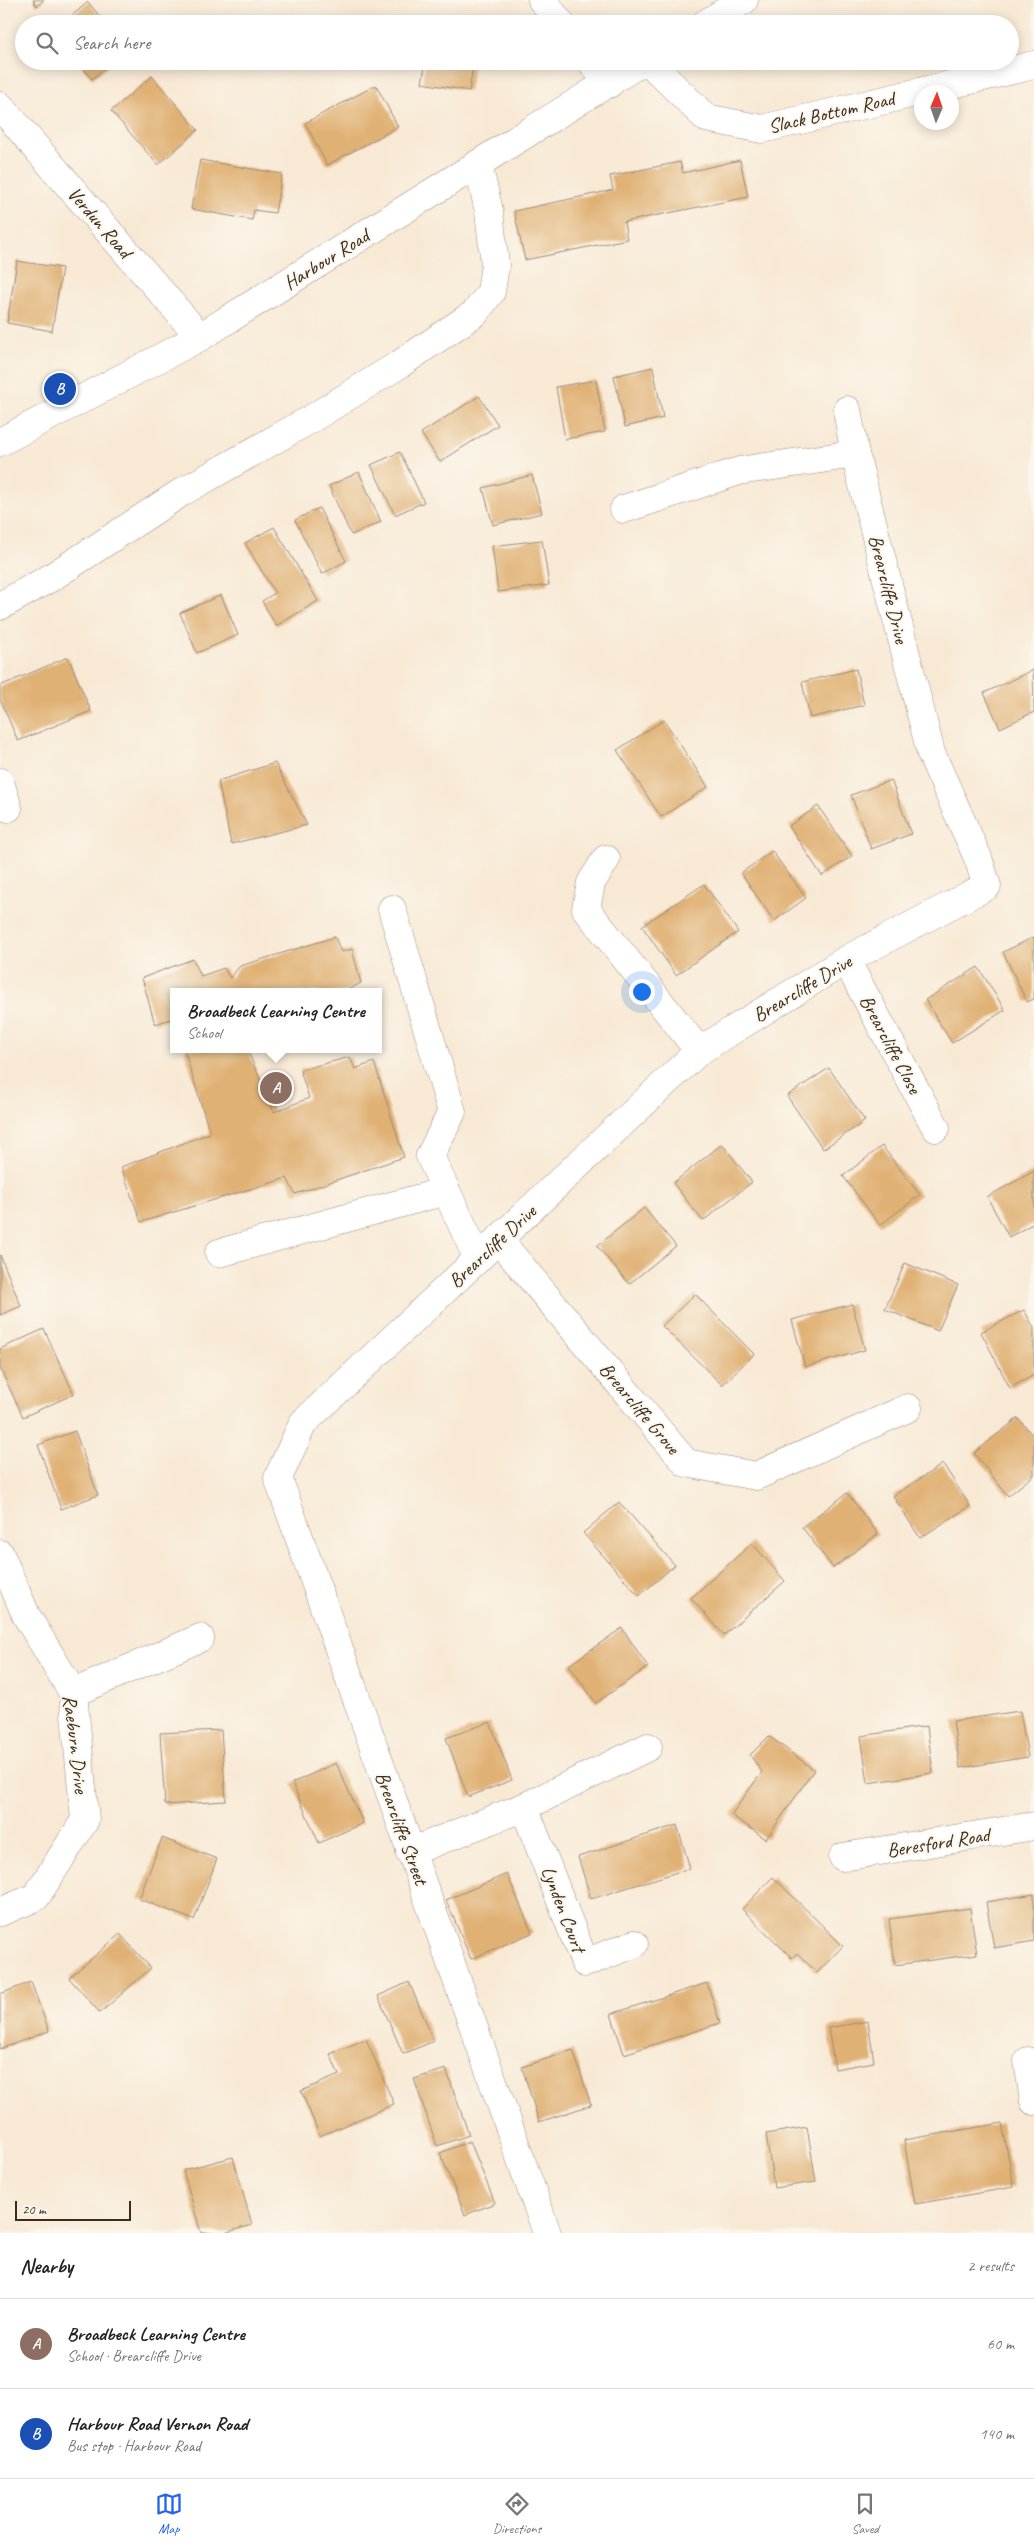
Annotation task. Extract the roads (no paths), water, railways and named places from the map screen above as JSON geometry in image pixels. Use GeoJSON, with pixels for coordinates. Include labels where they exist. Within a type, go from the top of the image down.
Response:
{"type":"FeatureCollection","features":[{"type":"Feature","properties":{"kind":"street"},"geometry":{"type":"LineString","coordinates":[[542,0],[554,15]]}},
{"type":"Feature","properties":{"kind":"street"},"geometry":{"type":"LineString","coordinates":[[720,15],[744,0]]}},
{"type":"Feature","properties":{"kind":"street","name":"Slack Bottom Road"},"geometry":{"type":"LineString","coordinates":[[1019,69],[1034,65]]}},
{"type":"Feature","properties":{"kind":"street"},"geometry":{"type":"LineString","coordinates":[[598,70],[609,84]]}},
{"type":"Feature","properties":{"kind":"street","name":"Harbour Road"},"geometry":{"type":"LineString","coordinates":[[0,442],[200,337],[630,70]]}},
{"type":"Feature","properties":{"kind":"street","name":"Slack Bottom Road"},"geometry":{"type":"LineString","coordinates":[[657,70],[706,118],[762,129],[1013,70]]}},
{"type":"Feature","properties":{"kind":"street","name":"Verdun Road"},"geometry":{"type":"LineString","coordinates":[[0,106],[200,337]]}},
{"type":"Feature","properties":{"kind":"street"},"geometry":{"type":"LineString","coordinates":[[0,606],[52,577],[182,492],[311,419],[400,364],[475,313],[491,292],[495,265],[489,211],[478,165]]}},
{"type":"Feature","properties":{"kind":"street","name":"Brearcliffe Drive"},"geometry":{"type":"LineString","coordinates":[[303,1423],[698,1051],[846,960],[987,886],[978,858],[930,753],[855,454],[846,410]]}},
{"type":"Feature","properties":{"kind":"street"},"geometry":{"type":"LineString","coordinates":[[624,509],[739,472],[855,454]]}},
{"type":"Feature","properties":{"kind":"street"},"geometry":{"type":"LineString","coordinates":[[0,782],[8,808]]}},
{"type":"Feature","properties":{"kind":"street"},"geometry":{"type":"LineString","coordinates":[[606,859],[591,883],[586,909],[698,1051]]}},
{"type":"Feature","properties":{"kind":"street"},"geometry":{"type":"LineString","coordinates":[[392,908],[452,1112],[430,1156],[478,1259]]}},
{"type":"Feature","properties":{"kind":"street","name":"Brearcliffe Close"},"geometry":{"type":"LineString","coordinates":[[846,960],[936,1128]]}},
{"type":"Feature","properties":{"kind":"street"},"geometry":{"type":"LineString","coordinates":[[219,1252],[446,1191]]}},
{"type":"Feature","properties":{"kind":"street","name":"Brearcliffe Grove"},"geometry":{"type":"LineString","coordinates":[[499,1240],[686,1463],[756,1476],[908,1408]]}},
{"type":"Feature","properties":{"kind":"street","name":"Brearcliffe Street"},"geometry":{"type":"LineString","coordinates":[[303,1423],[278,1478],[547,2233]]}},
{"type":"Feature","properties":{"kind":"street","name":"Raeburn Drive"},"geometry":{"type":"LineString","coordinates":[[0,1554],[26,1615],[73,1693],[85,1820],[36,1897],[0,1912]]}},
{"type":"Feature","properties":{"kind":"street"},"geometry":{"type":"LineString","coordinates":[[73,1693],[200,1638]]}},
{"type":"Feature","properties":{"kind":"street"},"geometry":{"type":"LineString","coordinates":[[410,1852],[524,1807],[648,1747]]}},
{"type":"Feature","properties":{"kind":"street","name":"Lynden Court"},"geometry":{"type":"LineString","coordinates":[[524,1807],[585,1963],[634,1944]]}},
{"type":"Feature","properties":{"kind":"street","name":"Beresford Road"},"geometry":{"type":"LineString","coordinates":[[843,1857],[1034,1826]]}},
{"type":"Feature","properties":{"kind":"street"},"geometry":{"type":"LineString","coordinates":[[1028,2061],[1034,2101]]}},
{"type":"Feature","properties":{"kind":"place","name":"Harbour Road Vernon Road"},"geometry":{"type":"Point","coordinates":[60,389]}},
{"type":"Feature","properties":{"kind":"place","name":"Broadbeck Learning Centre"},"geometry":{"type":"Point","coordinates":[276,1088]}}]}
